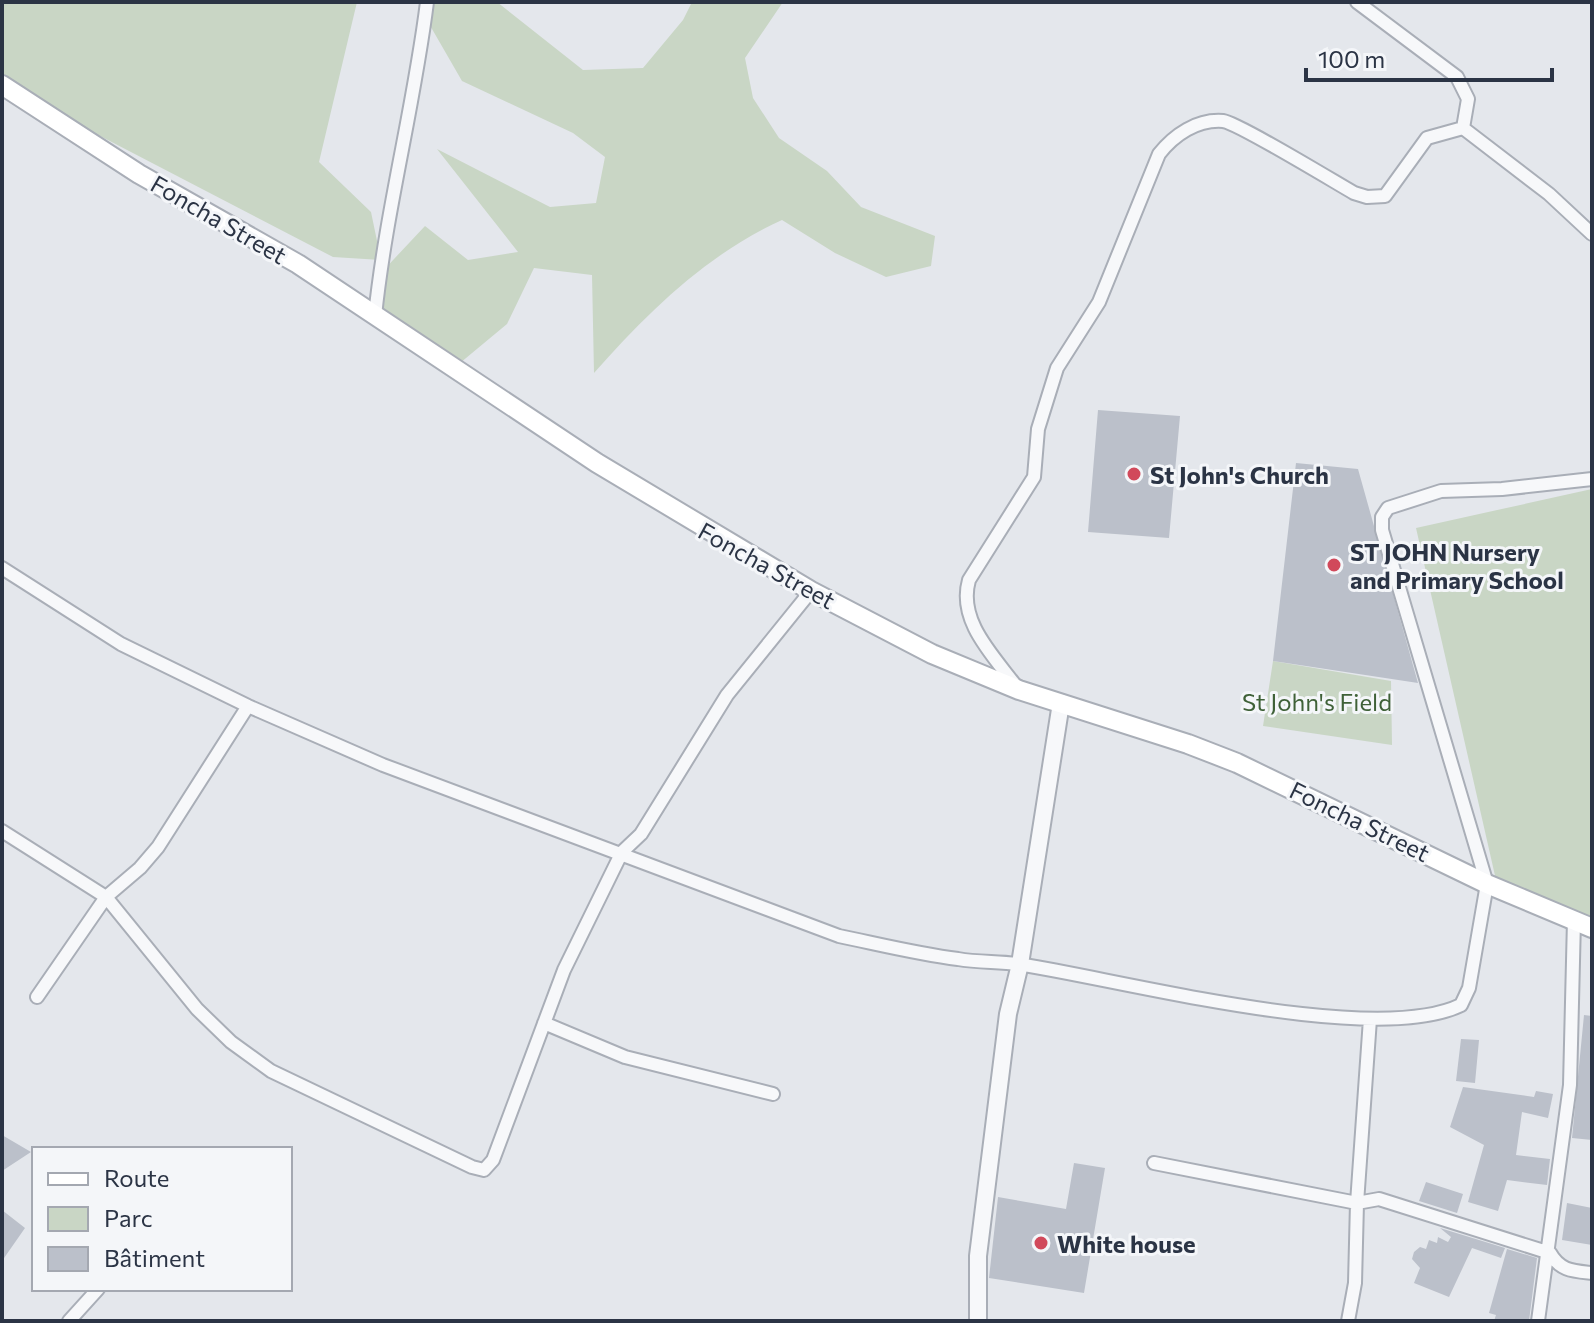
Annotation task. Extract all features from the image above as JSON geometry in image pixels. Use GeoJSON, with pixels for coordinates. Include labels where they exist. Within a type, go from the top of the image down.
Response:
{"type":"FeatureCollection","features":[{"type":"Feature","properties":{"kind":"main road","name":"Foncha Street"},"geometry":{"type":"LineString","coordinates":[[2,85],[139,174],[298,264],[610,471],[811,591],[932,654],[1019,690],[1237,763],[1487,884],[1592,928]]}},
{"type":"Feature","properties":{"kind":"street"},"geometry":{"type":"LineString","coordinates":[[375,316],[381,260],[420,56],[427,2]]}},
{"type":"Feature","properties":{"kind":"street"},"geometry":{"type":"LineString","coordinates":[[1357,2],[1457,77],[1468,99],[1463,128]]}},
{"type":"Feature","properties":{"kind":"street"},"geometry":{"type":"LineString","coordinates":[[1019,690],[973,626],[964,596],[969,580],[1034,477],[1038,429],[1057,368],[1099,302],[1159,154],[1173,136],[1196,126],[1224,121],[1354,193],[1367,197],[1385,196],[1427,138],[1463,128]]}},
{"type":"Feature","properties":{"kind":"street"},"geometry":{"type":"LineString","coordinates":[[1463,128],[1549,194],[1592,234]]}},
{"type":"Feature","properties":{"kind":"street"},"geometry":{"type":"LineString","coordinates":[[2,568],[121,644],[248,706],[383,765],[622,852],[839,936],[961,960],[1020,964],[1284,1011],[1370,1019],[1418,1017],[1461,1005],[1469,988],[1487,884],[1426,684],[1382,517],[1388,508],[1441,491],[1502,489],[1592,479]]}},
{"type":"Feature","properties":{"kind":"street"},"geometry":{"type":"LineString","coordinates":[[2,831],[106,897],[197,1009],[231,1042],[271,1071],[484,1170],[493,1160],[564,970],[622,852],[641,834],[727,695],[811,591]]}},
{"type":"Feature","properties":{"kind":"street"},"geometry":{"type":"LineString","coordinates":[[978,1321],[978,1256],[1008,1014],[1020,964],[1061,703]]}},
{"type":"Feature","properties":{"kind":"street"},"geometry":{"type":"LineString","coordinates":[[37,997],[106,897],[140,868],[158,847],[248,706]]}},
{"type":"Feature","properties":{"kind":"street"},"geometry":{"type":"LineString","coordinates":[[1538,1321],[1550,1253],[1570,1085],[1574,920]]}},
{"type":"Feature","properties":{"kind":"street"},"geometry":{"type":"LineString","coordinates":[[1348,1321],[1355,1283],[1357,1203],[1370,1019]]}},
{"type":"Feature","properties":{"kind":"street"},"geometry":{"type":"LineString","coordinates":[[544,1023],[625,1057],[773,1094]]}},
{"type":"Feature","properties":{"kind":"street"},"geometry":{"type":"LineString","coordinates":[[1154,1163],[1357,1203],[1379,1199],[1550,1253],[1556,1264],[1565,1270],[1592,1273]]}},
{"type":"Feature","properties":{"kind":"street"},"geometry":{"type":"LineString","coordinates":[[69,1321],[96,1291]]}},
{"type":"Feature","properties":{"kind":"green space"},"geometry":{"type":"Polygon","coordinates":[[[2,2],[357,2],[319,162],[371,212],[381,260],[333,257],[2,85],[2,2]]]}},
{"type":"Feature","properties":{"kind":"green space"},"geometry":{"type":"Polygon","coordinates":[[[433,2],[497,2],[583,70],[643,68],[683,20],[692,2],[783,2],[745,58],[753,98],[779,138],[827,171],[861,207],[935,236],[931,266],[886,277],[835,253],[782,220],[729,250],[680,286],[594,373],[592,275],[534,268],[507,324],[454,368],[375,316],[379,275],[425,226],[468,260],[518,252],[437,149],[550,207],[596,203],[605,157],[573,133],[462,81],[428,22],[433,2]]]}},
{"type":"Feature","properties":{"kind":"green space"},"geometry":{"type":"Polygon","coordinates":[[[1592,489],[1592,919],[1496,880],[1416,528],[1592,489]]]}},
{"type":"Feature","properties":{"kind":"green space","name":"St John's Field"},"geometry":{"type":"Polygon","coordinates":[[[1273,661],[1391,681],[1392,745],[1263,726],[1273,661]]]}},
{"type":"Feature","properties":{"kind":"building","name":"St John's Church"},"geometry":{"type":"Polygon","coordinates":[[[1098,410],[1180,416],[1169,538],[1088,532],[1098,410]]]}},
{"type":"Feature","properties":{"kind":"building","name":"ST JOHN Nursery and Primary School"},"geometry":{"type":"Polygon","coordinates":[[[1296,463],[1358,469],[1418,683],[1273,661],[1296,463]]]}},
{"type":"Feature","properties":{"kind":"building"},"geometry":{"type":"Polygon","coordinates":[[[1584,1015],[1592,1016],[1592,1140],[1572,1138],[1584,1015]]]}},
{"type":"Feature","properties":{"kind":"building"},"geometry":{"type":"Polygon","coordinates":[[[1461,1039],[1479,1040],[1475,1083],[1456,1081],[1461,1039]]]}},
{"type":"Feature","properties":{"kind":"building"},"geometry":{"type":"Polygon","coordinates":[[[1463,1087],[1534,1097],[1536,1091],[1553,1094],[1548,1118],[1522,1112],[1516,1155],[1550,1159],[1547,1185],[1507,1180],[1498,1211],[1468,1202],[1484,1145],[1450,1127],[1463,1087]]]}},
{"type":"Feature","properties":{"kind":"building"},"geometry":{"type":"Polygon","coordinates":[[[2,1135],[31,1152],[2,1171],[2,1135]]]}},
{"type":"Feature","properties":{"kind":"building","name":"White house"},"geometry":{"type":"Polygon","coordinates":[[[1074,1163],[1105,1168],[1084,1293],[989,1278],[998,1197],[1066,1209],[1074,1163]]]}},
{"type":"Feature","properties":{"kind":"building"},"geometry":{"type":"Polygon","coordinates":[[[1426,1182],[1463,1194],[1457,1213],[1419,1201],[1426,1182]]]}},
{"type":"Feature","properties":{"kind":"building"},"geometry":{"type":"Polygon","coordinates":[[[1567,1203],[1592,1208],[1592,1245],[1562,1240],[1567,1203]]]}},
{"type":"Feature","properties":{"kind":"building"},"geometry":{"type":"Polygon","coordinates":[[[2,1210],[25,1228],[2,1261],[2,1210]]]}},
{"type":"Feature","properties":{"kind":"building"},"geometry":{"type":"Polygon","coordinates":[[[1440,1228],[1505,1248],[1501,1258],[1472,1248],[1449,1297],[1414,1283],[1420,1268],[1412,1259],[1414,1252],[1420,1247],[1426,1249],[1429,1240],[1437,1243],[1438,1237],[1448,1242],[1451,1237],[1440,1228]]]}},
{"type":"Feature","properties":{"kind":"building"},"geometry":{"type":"Polygon","coordinates":[[[1507,1249],[1537,1258],[1529,1321],[1494,1321],[1496,1315],[1489,1313],[1507,1249]]]}},
{"type":"Feature","properties":{"kind":"place","name":"St John's Church"},"geometry":{"type":"Point","coordinates":[1134,474]}},
{"type":"Feature","properties":{"kind":"place","name":"ST JOHN Nursery and Primary School"},"geometry":{"type":"Point","coordinates":[1334,565]}},
{"type":"Feature","properties":{"kind":"place","name":"White house"},"geometry":{"type":"Point","coordinates":[1041,1243]}}]}
